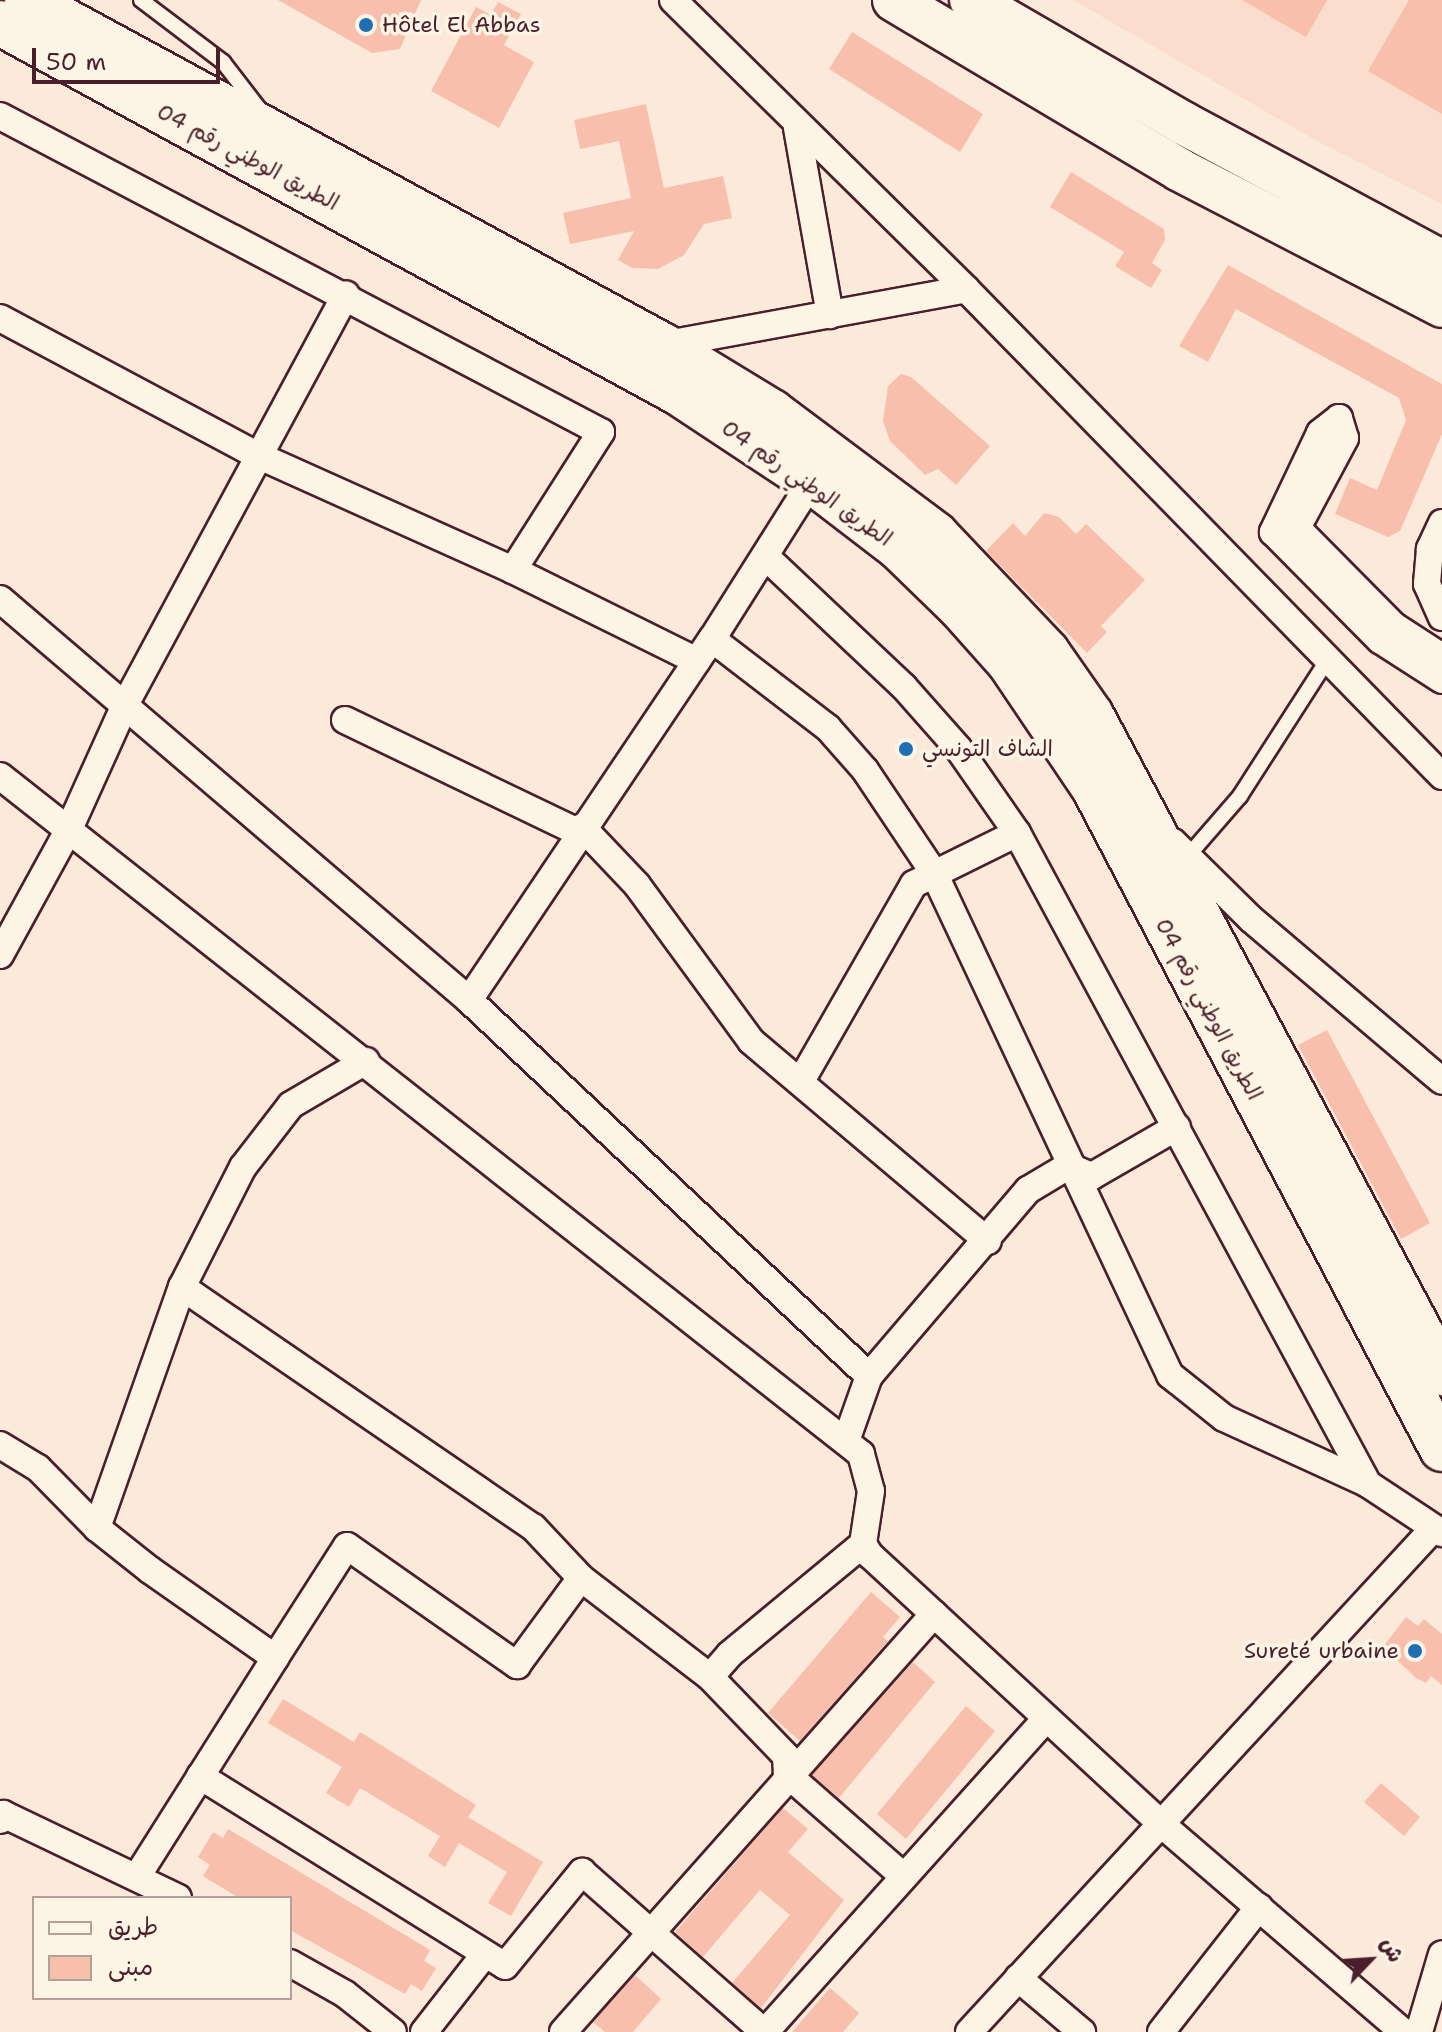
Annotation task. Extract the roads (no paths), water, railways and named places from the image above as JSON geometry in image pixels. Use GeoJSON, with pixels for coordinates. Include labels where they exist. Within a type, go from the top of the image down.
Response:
{"type":"FeatureCollection","features":[{"type":"Feature","properties":{"kind":"highway","name":"الطريق الوطني رقم 04"},"geometry":{"type":"LineString","coordinates":[[27,0],[662,345],[772,412],[935,534],[1047,652],[1091,715],[1153,824],[1442,1373]]}},
{"type":"Feature","properties":{"kind":"highway","name":"الطريق الوطني رقم 04"},"geometry":{"type":"LineString","coordinates":[[0,23],[679,393],[812,481],[898,547],[960,607],[1051,721],[1094,788],[1442,1449]]}},
{"type":"Feature","properties":{"kind":"main road"},"geometry":{"type":"LineString","coordinates":[[894,0],[1180,170],[1442,306]]}},
{"type":"Feature","properties":{"kind":"main road"},"geometry":{"type":"LineString","coordinates":[[971,0],[1183,123],[1442,262]]}},
{"type":"Feature","properties":{"kind":"street"},"geometry":{"type":"LineString","coordinates":[[673,0],[797,128],[966,289],[1442,776]]}},
{"type":"Feature","properties":{"kind":"street"},"geometry":{"type":"LineString","coordinates":[[0,116],[346,295],[601,432],[513,570]]}},
{"type":"Feature","properties":{"kind":"street"},"geometry":{"type":"LineString","coordinates":[[797,128],[830,315]]}},
{"type":"Feature","properties":{"kind":"street"},"geometry":{"type":"LineString","coordinates":[[662,345],[966,289]]}},
{"type":"Feature","properties":{"kind":"street"},"geometry":{"type":"LineString","coordinates":[[0,955],[69,829],[126,703],[346,295]]}},
{"type":"Feature","properties":{"kind":"street"},"geometry":{"type":"LineString","coordinates":[[0,318],[257,455],[513,570],[697,661]]}},
{"type":"Feature","properties":{"kind":"street"},"geometry":{"type":"LineString","coordinates":[[1442,657],[1394,626],[1297,528],[1345,438],[1339,418],[1320,433],[1273,532],[1380,640],[1442,680]]}},
{"type":"Feature","properties":{"kind":"street"},"geometry":{"type":"LineString","coordinates":[[469,1000],[580,830],[712,639],[812,481]]}},
{"type":"Feature","properties":{"kind":"street"},"geometry":{"type":"LineString","coordinates":[[1442,523],[1430,549],[1427,584],[1442,617]]}},
{"type":"Feature","properties":{"kind":"street"},"geometry":{"type":"LineString","coordinates":[[765,556],[904,687],[958,748],[1017,833],[1368,1484]]}},
{"type":"Feature","properties":{"kind":"street"},"geometry":{"type":"LineString","coordinates":[[0,599],[126,703],[469,1000],[869,1376]]}},
{"type":"Feature","properties":{"kind":"street"},"geometry":{"type":"LineString","coordinates":[[712,639],[828,728],[865,770],[934,873],[1068,1166],[1170,1375],[1224,1418],[1368,1484],[1438,1531],[1159,1822],[969,2032]]}},
{"type":"Feature","properties":{"kind":"street"},"geometry":{"type":"LineString","coordinates":[[345,720],[580,830],[637,885],[751,1041],[988,1241]]}},
{"type":"Feature","properties":{"kind":"street"},"geometry":{"type":"LineString","coordinates":[[0,776],[366,1061],[861,1454],[869,1470],[871,1491],[863,1544],[730,1654],[710,1677]]}},
{"type":"Feature","properties":{"kind":"street"},"geometry":{"type":"LineString","coordinates":[[1153,824],[1251,919],[1442,1081]]}},
{"type":"Feature","properties":{"kind":"street"},"geometry":{"type":"LineString","coordinates":[[801,1081],[914,884],[1017,833]]}},
{"type":"Feature","properties":{"kind":"street"},"geometry":{"type":"LineString","coordinates":[[97,1528],[182,1287],[243,1167],[291,1105],[366,1061]]}},
{"type":"Feature","properties":{"kind":"street"},"geometry":{"type":"LineString","coordinates":[[1068,1166],[1092,1176],[1177,1127]]}},
{"type":"Feature","properties":{"kind":"street"},"geometry":{"type":"LineString","coordinates":[[846,1441],[869,1376],[988,1241],[1028,1190],[1068,1166]]}},
{"type":"Feature","properties":{"kind":"street"},"geometry":{"type":"LineString","coordinates":[[182,1287],[533,1527],[581,1578],[710,1677],[786,1756],[787,1774],[902,1875]]}},
{"type":"Feature","properties":{"kind":"street"},"geometry":{"type":"LineString","coordinates":[[0,1445],[38,1468],[97,1528],[275,1658]]}},
{"type":"Feature","properties":{"kind":"street"},"geometry":{"type":"LineString","coordinates":[[863,1544],[934,1614],[1159,1822],[1403,2032]]}},
{"type":"Feature","properties":{"kind":"street"},"geometry":{"type":"LineString","coordinates":[[138,1875],[347,1546],[517,1665],[581,1578]]}},
{"type":"Feature","properties":{"kind":"street"},"geometry":{"type":"LineString","coordinates":[[563,2032],[651,1935],[787,1774],[934,1614]]}},
{"type":"Feature","properties":{"kind":"street"},"geometry":{"type":"LineString","coordinates":[[200,1776],[505,1966],[582,1872],[764,2032],[902,1875],[1046,1719]]}},
{"type":"Feature","properties":{"kind":"street"},"geometry":{"type":"LineString","coordinates":[[0,1820],[3,1814],[138,1875],[175,1896]]}},
{"type":"Feature","properties":{"kind":"street"},"geometry":{"type":"LineString","coordinates":[[1161,2032],[1259,1907]]}},
{"type":"Feature","properties":{"kind":"street"},"geometry":{"type":"LineString","coordinates":[[424,2032],[485,1954]]}},
{"type":"Feature","properties":{"kind":"street"},"geometry":{"type":"LineString","coordinates":[[1419,2032],[1442,1954]]}},
{"type":"Feature","properties":{"kind":"street"},"geometry":{"type":"LineString","coordinates":[[292,1964],[345,1994],[393,2032]]}},
{"type":"Feature","properties":{"kind":"street"},"geometry":{"type":"LineString","coordinates":[[1018,1978],[1082,2032]]}},
{"type":"Feature","properties":{"kind":"lane"},"geometry":{"type":"LineString","coordinates":[[141,0],[223,62],[280,136]]}},
{"type":"Feature","properties":{"kind":"lane"},"geometry":{"type":"LineString","coordinates":[[1187,857],[1240,796],[1328,659]]}},
{"type":"Feature","properties":{"kind":"place","name":"Hôtel El Abbas"},"geometry":{"type":"Point","coordinates":[366,25]}},
{"type":"Feature","properties":{"kind":"place","name":"الشاف التونسي"},"geometry":{"type":"Point","coordinates":[906,749]}},
{"type":"Feature","properties":{"kind":"place","name":"Sureté urbaine"},"geometry":{"type":"Point","coordinates":[1415,1651]}}]}
